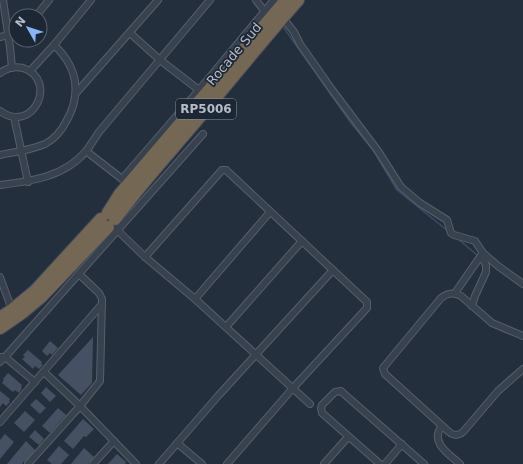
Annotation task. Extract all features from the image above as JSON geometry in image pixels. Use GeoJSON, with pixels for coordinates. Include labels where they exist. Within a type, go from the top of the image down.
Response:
{"type":"FeatureCollection","features":[{"type":"Feature","properties":{"kind":"highway","name":"Rocade Sud"},"geometry":{"type":"LineString","coordinates":[[0,318],[12,310],[110,222],[120,194],[286,0]]}},
{"type":"Feature","properties":{"kind":"highway","name":"Rocade Sud"},"geometry":{"type":"LineString","coordinates":[[0,328],[30,306],[52,287],[110,222],[298,0]]}},
{"type":"Feature","properties":{"kind":"street"},"geometry":{"type":"LineString","coordinates":[[0,37],[8,35],[3,0]]}},
{"type":"Feature","properties":{"kind":"street"},"geometry":{"type":"LineString","coordinates":[[42,8],[49,0]]}},
{"type":"Feature","properties":{"kind":"street"},"geometry":{"type":"LineString","coordinates":[[30,71],[54,45],[91,0]]}},
{"type":"Feature","properties":{"kind":"street"},"geometry":{"type":"LineString","coordinates":[[0,155],[22,151],[44,144],[56,136],[72,111],[77,92],[158,0]]}},
{"type":"Feature","properties":{"kind":"street"},"geometry":{"type":"LineString","coordinates":[[0,185],[47,178],[62,171],[72,164],[86,150],[99,132],[210,0]]}},
{"type":"Feature","properties":{"kind":"street"},"geometry":{"type":"LineString","coordinates":[[256,0],[265,12]]}},
{"type":"Feature","properties":{"kind":"street"},"geometry":{"type":"LineString","coordinates":[[86,150],[122,179],[273,1]]}},
{"type":"Feature","properties":{"kind":"street"},"geometry":{"type":"LineString","coordinates":[[282,18],[294,32],[300,44],[332,91],[378,151],[401,186],[420,203],[447,220],[451,233],[474,241],[482,254],[486,265],[486,272],[472,306]]}},
{"type":"Feature","properties":{"kind":"street"},"geometry":{"type":"LineString","coordinates":[[130,33],[160,60],[199,90]]}},
{"type":"Feature","properties":{"kind":"street"},"geometry":{"type":"LineString","coordinates":[[54,45],[66,59],[73,75],[77,92]]}},
{"type":"Feature","properties":{"kind":"street"},"geometry":{"type":"LineString","coordinates":[[10,48],[12,68]]}},
{"type":"Feature","properties":{"kind":"street"},"geometry":{"type":"LineString","coordinates":[[0,73],[12,68],[22,68],[30,71],[36,77],[40,85],[41,93],[39,101],[30,112],[22,116],[14,117],[0,111]]}},
{"type":"Feature","properties":{"kind":"street"},"geometry":{"type":"LineString","coordinates":[[14,117],[28,182]]}},
{"type":"Feature","properties":{"kind":"street"},"geometry":{"type":"LineString","coordinates":[[0,362],[2,357],[79,274],[110,222],[203,134]]}},
{"type":"Feature","properties":{"kind":"street"},"geometry":{"type":"LineString","coordinates":[[145,257],[222,170],[226,170],[367,302],[367,308],[293,388],[228,464]]}},
{"type":"Feature","properties":{"kind":"street"},"geometry":{"type":"LineString","coordinates":[[195,299],[270,212]]}},
{"type":"Feature","properties":{"kind":"street"},"geometry":{"type":"LineString","coordinates":[[110,222],[145,257],[195,299],[310,404]]}},
{"type":"Feature","properties":{"kind":"street"},"geometry":{"type":"LineString","coordinates":[[226,327],[302,242]]}},
{"type":"Feature","properties":{"kind":"street"},"geometry":{"type":"LineString","coordinates":[[482,254],[523,284]]}},
{"type":"Feature","properties":{"kind":"street"},"geometry":{"type":"LineString","coordinates":[[455,293],[482,254]]}},
{"type":"Feature","properties":{"kind":"street"},"geometry":{"type":"LineString","coordinates":[[159,464],[333,270]]}},
{"type":"Feature","properties":{"kind":"street"},"geometry":{"type":"LineString","coordinates":[[28,464],[80,406],[100,381],[101,295],[79,274]]}},
{"type":"Feature","properties":{"kind":"street"},"geometry":{"type":"LineString","coordinates":[[0,278],[12,310]]}},
{"type":"Feature","properties":{"kind":"street"},"geometry":{"type":"LineString","coordinates":[[523,336],[492,323],[461,296],[455,293],[450,293],[441,298],[383,368],[385,374],[455,436],[461,434],[498,391],[523,369]]}},
{"type":"Feature","properties":{"kind":"street"},"geometry":{"type":"LineString","coordinates":[[0,422],[102,304]]}},
{"type":"Feature","properties":{"kind":"street"},"geometry":{"type":"LineString","coordinates":[[2,357],[35,382]]}},
{"type":"Feature","properties":{"kind":"street"},"geometry":{"type":"LineString","coordinates":[[44,372],[80,406],[136,464]]}},
{"type":"Feature","properties":{"kind":"street"},"geometry":{"type":"LineString","coordinates":[[380,464],[320,411],[322,405],[335,392],[338,391],[343,393],[424,464]]}},
{"type":"Feature","properties":{"kind":"street"},"geometry":{"type":"LineString","coordinates":[[442,426],[437,434],[437,440],[441,447],[460,464]]}},
{"type":"Feature","properties":{"kind":"street"},"geometry":{"type":"LineString","coordinates":[[324,464],[348,437]]}},
{"type":"Feature","properties":{"kind":"street"},"geometry":{"type":"LineString","coordinates":[[93,464],[114,441]]}},
{"type":"Feature","properties":{"kind":"street"},"geometry":{"type":"LineString","coordinates":[[177,443],[202,464]]}},
{"type":"Feature","properties":{"kind":"street"},"geometry":{"type":"LineString","coordinates":[[385,464],[402,444]]}},
{"type":"Feature","properties":{"kind":"building"},"geometry":{"type":"Polygon","coordinates":[[[93,337],[92,383],[81,395],[58,375],[93,337]]]}},
{"type":"Feature","properties":{"kind":"building"},"geometry":{"type":"Polygon","coordinates":[[[50,341],[58,348],[52,355],[50,353],[47,356],[42,351],[50,341]]]}},
{"type":"Feature","properties":{"kind":"building"},"geometry":{"type":"Polygon","coordinates":[[[28,350],[42,362],[41,364],[43,365],[39,369],[35,366],[33,369],[22,359],[25,357],[23,355],[28,350]]]}},
{"type":"Feature","properties":{"kind":"building"},"geometry":{"type":"Polygon","coordinates":[[[8,373],[22,385],[19,393],[15,390],[13,392],[2,383],[4,380],[3,379],[8,373]]]}},
{"type":"Feature","properties":{"kind":"building"},"geometry":{"type":"Polygon","coordinates":[[[46,387],[56,396],[50,402],[41,393],[46,387]]]}},
{"type":"Feature","properties":{"kind":"building"},"geometry":{"type":"Polygon","coordinates":[[[0,391],[10,399],[10,402],[6,406],[3,403],[0,407],[0,391]]]}},
{"type":"Feature","properties":{"kind":"building"},"geometry":{"type":"Polygon","coordinates":[[[36,399],[46,408],[40,414],[30,405],[36,399]]]}},
{"type":"Feature","properties":{"kind":"building"},"geometry":{"type":"Polygon","coordinates":[[[58,408],[66,415],[50,433],[42,426],[58,408]]]}},
{"type":"Feature","properties":{"kind":"building"},"geometry":{"type":"Polygon","coordinates":[[[25,411],[35,420],[24,432],[14,423],[25,411]]]}},
{"type":"Feature","properties":{"kind":"building"},"geometry":{"type":"Polygon","coordinates":[[[83,419],[94,429],[86,437],[84,436],[73,449],[64,441],[83,419]]]}},
{"type":"Feature","properties":{"kind":"building"},"geometry":{"type":"Polygon","coordinates":[[[35,430],[44,439],[39,445],[29,437],[35,430]]]}},
{"type":"Feature","properties":{"kind":"building"},"geometry":{"type":"Polygon","coordinates":[[[5,434],[14,442],[0,459],[0,440],[5,434]]]}},
{"type":"Feature","properties":{"kind":"building"},"geometry":{"type":"Polygon","coordinates":[[[26,441],[35,450],[22,464],[7,464],[26,441]]]}},
{"type":"Feature","properties":{"kind":"building"},"geometry":{"type":"Polygon","coordinates":[[[59,446],[69,455],[61,464],[52,464],[47,460],[59,446]]]}},
{"type":"Feature","properties":{"kind":"building"},"geometry":{"type":"Polygon","coordinates":[[[84,448],[94,457],[88,464],[71,464],[84,448]]]}},
{"type":"Feature","properties":{"kind":"building"},"geometry":{"type":"Polygon","coordinates":[[[117,454],[126,462],[125,464],[108,464],[117,454]]]}},
{"type":"Feature","properties":{"kind":"waterway"},"geometry":{"type":"LineString","coordinates":[[284,28],[351,123],[373,150],[397,190],[448,231]]}},
{"type":"Feature","properties":{"kind":"waterway"},"geometry":{"type":"LineString","coordinates":[[457,238],[477,255]]}}]}
